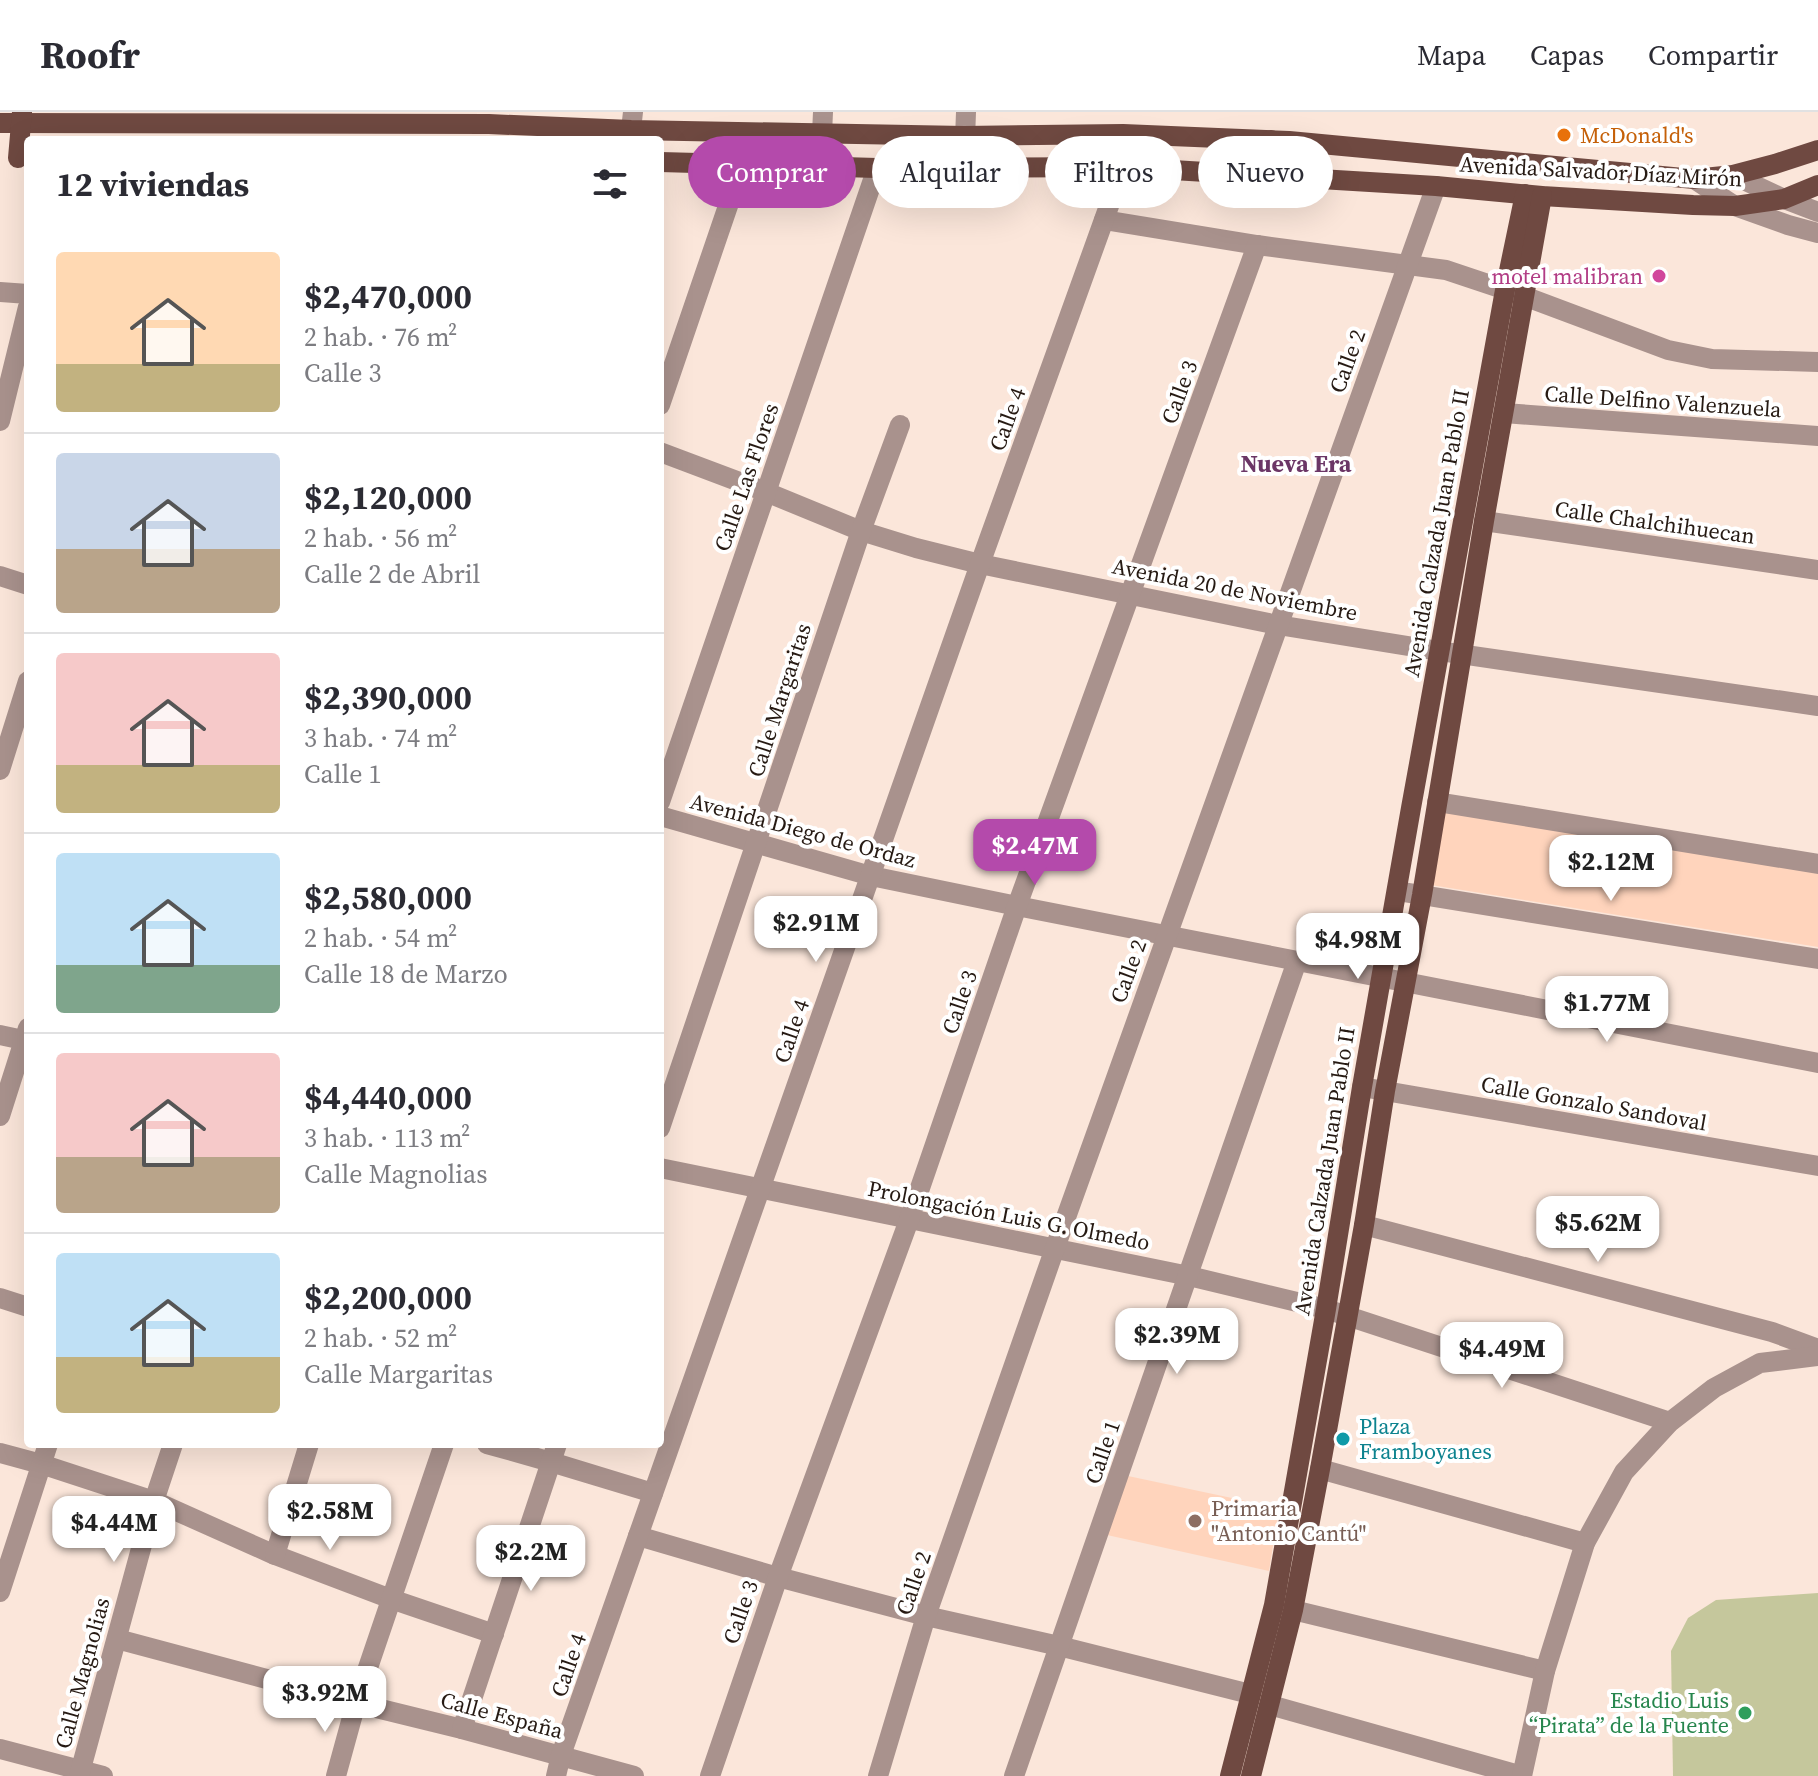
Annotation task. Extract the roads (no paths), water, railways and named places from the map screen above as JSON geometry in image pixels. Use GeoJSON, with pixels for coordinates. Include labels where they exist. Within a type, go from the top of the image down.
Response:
{"type":"FeatureCollection","features":[{"type":"Feature","properties":{"kind":"main road","name":"Avenida Salvador Díaz Mirón"},"geometry":{"type":"LineString","coordinates":[[9,118],[317,131],[487,132],[572,120],[822,134],[1123,134],[1198,137]]}},
{"type":"Feature","properties":{"kind":"main road"},"geometry":{"type":"LineString","coordinates":[[9,118],[15,158]]}},
{"type":"Feature","properties":{"kind":"main road","name":"Avenida Salvador Díaz Mirón"},"geometry":{"type":"LineString","coordinates":[[1333,146],[1694,179],[1733,175],[1818,150]]}},
{"type":"Feature","properties":{"kind":"main road","name":"Avenida Salvador Díaz Mirón"},"geometry":{"type":"LineString","coordinates":[[664,162],[688,163]]}},
{"type":"Feature","properties":{"kind":"main road","name":"Avenida Salvador Díaz Mirón"},"geometry":{"type":"LineString","coordinates":[[1333,180],[1735,206],[1784,199],[1818,185]]}},
{"type":"Feature","properties":{"kind":"main road","name":"Avenida Calzada Juan Pablo II"},"geometry":{"type":"LineString","coordinates":[[1230,1776],[1274,1605],[1439,651],[1533,195]]}},
{"type":"Feature","properties":{"kind":"main road","name":"Avenida Calzada Juan Pablo II"},"geometry":{"type":"LineString","coordinates":[[1251,1776],[1293,1610],[1364,1225],[1504,413],[1514,293]]}},
{"type":"Feature","properties":{"kind":"street"},"geometry":{"type":"LineString","coordinates":[[822,134],[823,112]]}},
{"type":"Feature","properties":{"kind":"street"},"geometry":{"type":"LineString","coordinates":[[964,136],[966,112]]}},
{"type":"Feature","properties":{"kind":"street"},"geometry":{"type":"LineString","coordinates":[[1733,175],[1818,212]]}},
{"type":"Feature","properties":{"kind":"street"},"geometry":{"type":"LineString","coordinates":[[1694,179],[1735,206],[1818,233]]}},
{"type":"Feature","properties":{"kind":"street","name":"Calle Las Flores"},"geometry":{"type":"LineString","coordinates":[[664,790],[872,183]]}},
{"type":"Feature","properties":{"kind":"street","name":"Calle 2"},"geometry":{"type":"LineString","coordinates":[[878,1776],[926,1616],[1055,1248],[1436,186]]}},
{"type":"Feature","properties":{"kind":"street"},"geometry":{"type":"LineString","coordinates":[[664,393],[727,208]]}},
{"type":"Feature","properties":{"kind":"street","name":"Calle 4"},"geometry":{"type":"LineString","coordinates":[[556,1776],[980,564],[1108,208]]}},
{"type":"Feature","properties":{"kind":"street"},"geometry":{"type":"LineString","coordinates":[[1104,220],[1257,245],[1446,270],[1668,350],[1712,359],[1813,364]]}},
{"type":"Feature","properties":{"kind":"street","name":"Calle 3"},"geometry":{"type":"LineString","coordinates":[[710,1776],[778,1577],[909,1220],[1017,906],[1257,245]]}},
{"type":"Feature","properties":{"kind":"street"},"geometry":{"type":"LineString","coordinates":[[0,292],[24,294]]}},
{"type":"Feature","properties":{"kind":"street"},"geometry":{"type":"LineString","coordinates":[[0,421],[24,323]]}},
{"type":"Feature","properties":{"kind":"street","name":"Calle Delfino Valenzuela"},"geometry":{"type":"LineString","coordinates":[[1504,413],[1818,436]]}},
{"type":"Feature","properties":{"kind":"street","name":"Calle Margaritas"},"geometry":{"type":"LineString","coordinates":[[664,1116],[861,531],[900,425]]}},
{"type":"Feature","properties":{"kind":"street","name":"Avenida 20 de Noviembre"},"geometry":{"type":"LineString","coordinates":[[664,454],[861,531],[980,564],[1278,625],[1818,706]]}},
{"type":"Feature","properties":{"kind":"street","name":"Calle Chalchihuecan"},"geometry":{"type":"LineString","coordinates":[[1484,521],[1818,570]]}},
{"type":"Feature","properties":{"kind":"street"},"geometry":{"type":"LineString","coordinates":[[0,576],[24,584]]}},
{"type":"Feature","properties":{"kind":"street"},"geometry":{"type":"LineString","coordinates":[[0,770],[24,694]]}},
{"type":"Feature","properties":{"kind":"street"},"geometry":{"type":"LineString","coordinates":[[1437,802],[1818,864]]}},
{"type":"Feature","properties":{"kind":"street","name":"Avenida Diego de Ordaz"},"geometry":{"type":"LineString","coordinates":[[664,817],[871,876],[1818,1063]]}},
{"type":"Feature","properties":{"kind":"street"},"geometry":{"type":"LineString","coordinates":[[1397,891],[1818,959]]}},
{"type":"Feature","properties":{"kind":"street","name":"Calle 1"},"geometry":{"type":"LineString","coordinates":[[1014,1776],[1297,961]]}},
{"type":"Feature","properties":{"kind":"street"},"geometry":{"type":"LineString","coordinates":[[0,1035],[24,1036]]}},
{"type":"Feature","properties":{"kind":"street"},"geometry":{"type":"LineString","coordinates":[[0,1116],[24,1045]]}},
{"type":"Feature","properties":{"kind":"street","name":"Calle Gonzalo Sandoval"},"geometry":{"type":"LineString","coordinates":[[1362,1087],[1818,1166]]}},
{"type":"Feature","properties":{"kind":"street","name":"Prolongación Luis G. Olmedo"},"geometry":{"type":"LineString","coordinates":[[664,1169],[1189,1276],[1326,1309],[1670,1422]]}},
{"type":"Feature","properties":{"kind":"street"},"geometry":{"type":"LineString","coordinates":[[1364,1225],[1772,1332],[1818,1349]]}},
{"type":"Feature","properties":{"kind":"street"},"geometry":{"type":"LineString","coordinates":[[0,1298],[24,1306]]}},
{"type":"Feature","properties":{"kind":"street"},"geometry":{"type":"LineString","coordinates":[[1270,1705],[1522,1776],[1545,1671],[1585,1543],[1624,1472],[1670,1422],[1714,1388],[1760,1363],[1818,1356]]}},
{"type":"Feature","properties":{"kind":"street","name":"Calle Magnolias"},"geometry":{"type":"LineString","coordinates":[[80,1773],[154,1501],[172,1448]]}},
{"type":"Feature","properties":{"kind":"street"},"geometry":{"type":"LineString","coordinates":[[275,1555],[308,1448]]}},
{"type":"Feature","properties":{"kind":"street"},"geometry":{"type":"LineString","coordinates":[[336,1776],[356,1703],[443,1448]]}},
{"type":"Feature","properties":{"kind":"street"},"geometry":{"type":"LineString","coordinates":[[517,1448],[554,1453],[653,1493]]}},
{"type":"Feature","properties":{"kind":"street"},"geometry":{"type":"LineString","coordinates":[[0,1453],[45,1454],[275,1555],[494,1634]]}},
{"type":"Feature","properties":{"kind":"street"},"geometry":{"type":"LineString","coordinates":[[462,1729],[554,1453]]}},
{"type":"Feature","properties":{"kind":"street"},"geometry":{"type":"LineString","coordinates":[[0,1592],[45,1454]]}},
{"type":"Feature","properties":{"kind":"street"},"geometry":{"type":"LineString","coordinates":[[1320,1469],[1585,1543]]}},
{"type":"Feature","properties":{"kind":"street"},"geometry":{"type":"LineString","coordinates":[[638,1536],[926,1616],[1250,1694]]}},
{"type":"Feature","properties":{"kind":"street"},"geometry":{"type":"LineString","coordinates":[[1293,1610],[1545,1671]]}},
{"type":"Feature","properties":{"kind":"street","name":"Calle España"},"geometry":{"type":"LineString","coordinates":[[117,1639],[634,1776]]}},
{"type":"Feature","properties":{"kind":"street"},"geometry":{"type":"LineString","coordinates":[[0,1749],[80,1773],[103,1776]]}},
{"type":"Feature","properties":{"kind":"place","name":"McDonald's"},"geometry":{"type":"Point","coordinates":[1564,135]}},
{"type":"Feature","properties":{"kind":"place","name":"motel malibran"},"geometry":{"type":"Point","coordinates":[1659,276]}},
{"type":"Feature","properties":{"kind":"place","name":"Plaza Framboyanes"},"geometry":{"type":"Point","coordinates":[1343,1439]}},
{"type":"Feature","properties":{"kind":"place","name":"Primaria \"Antonio Cantú\""},"geometry":{"type":"Point","coordinates":[1195,1521]}},
{"type":"Feature","properties":{"kind":"place","name":"Estadio Luis “Pirata” de la Fuente"},"geometry":{"type":"Point","coordinates":[1745,1713]}},
{"type":"Feature","properties":{"kind":"district","name":"Nueva Era"},"geometry":{"type":"Point","coordinates":[1296,463]}}]}
